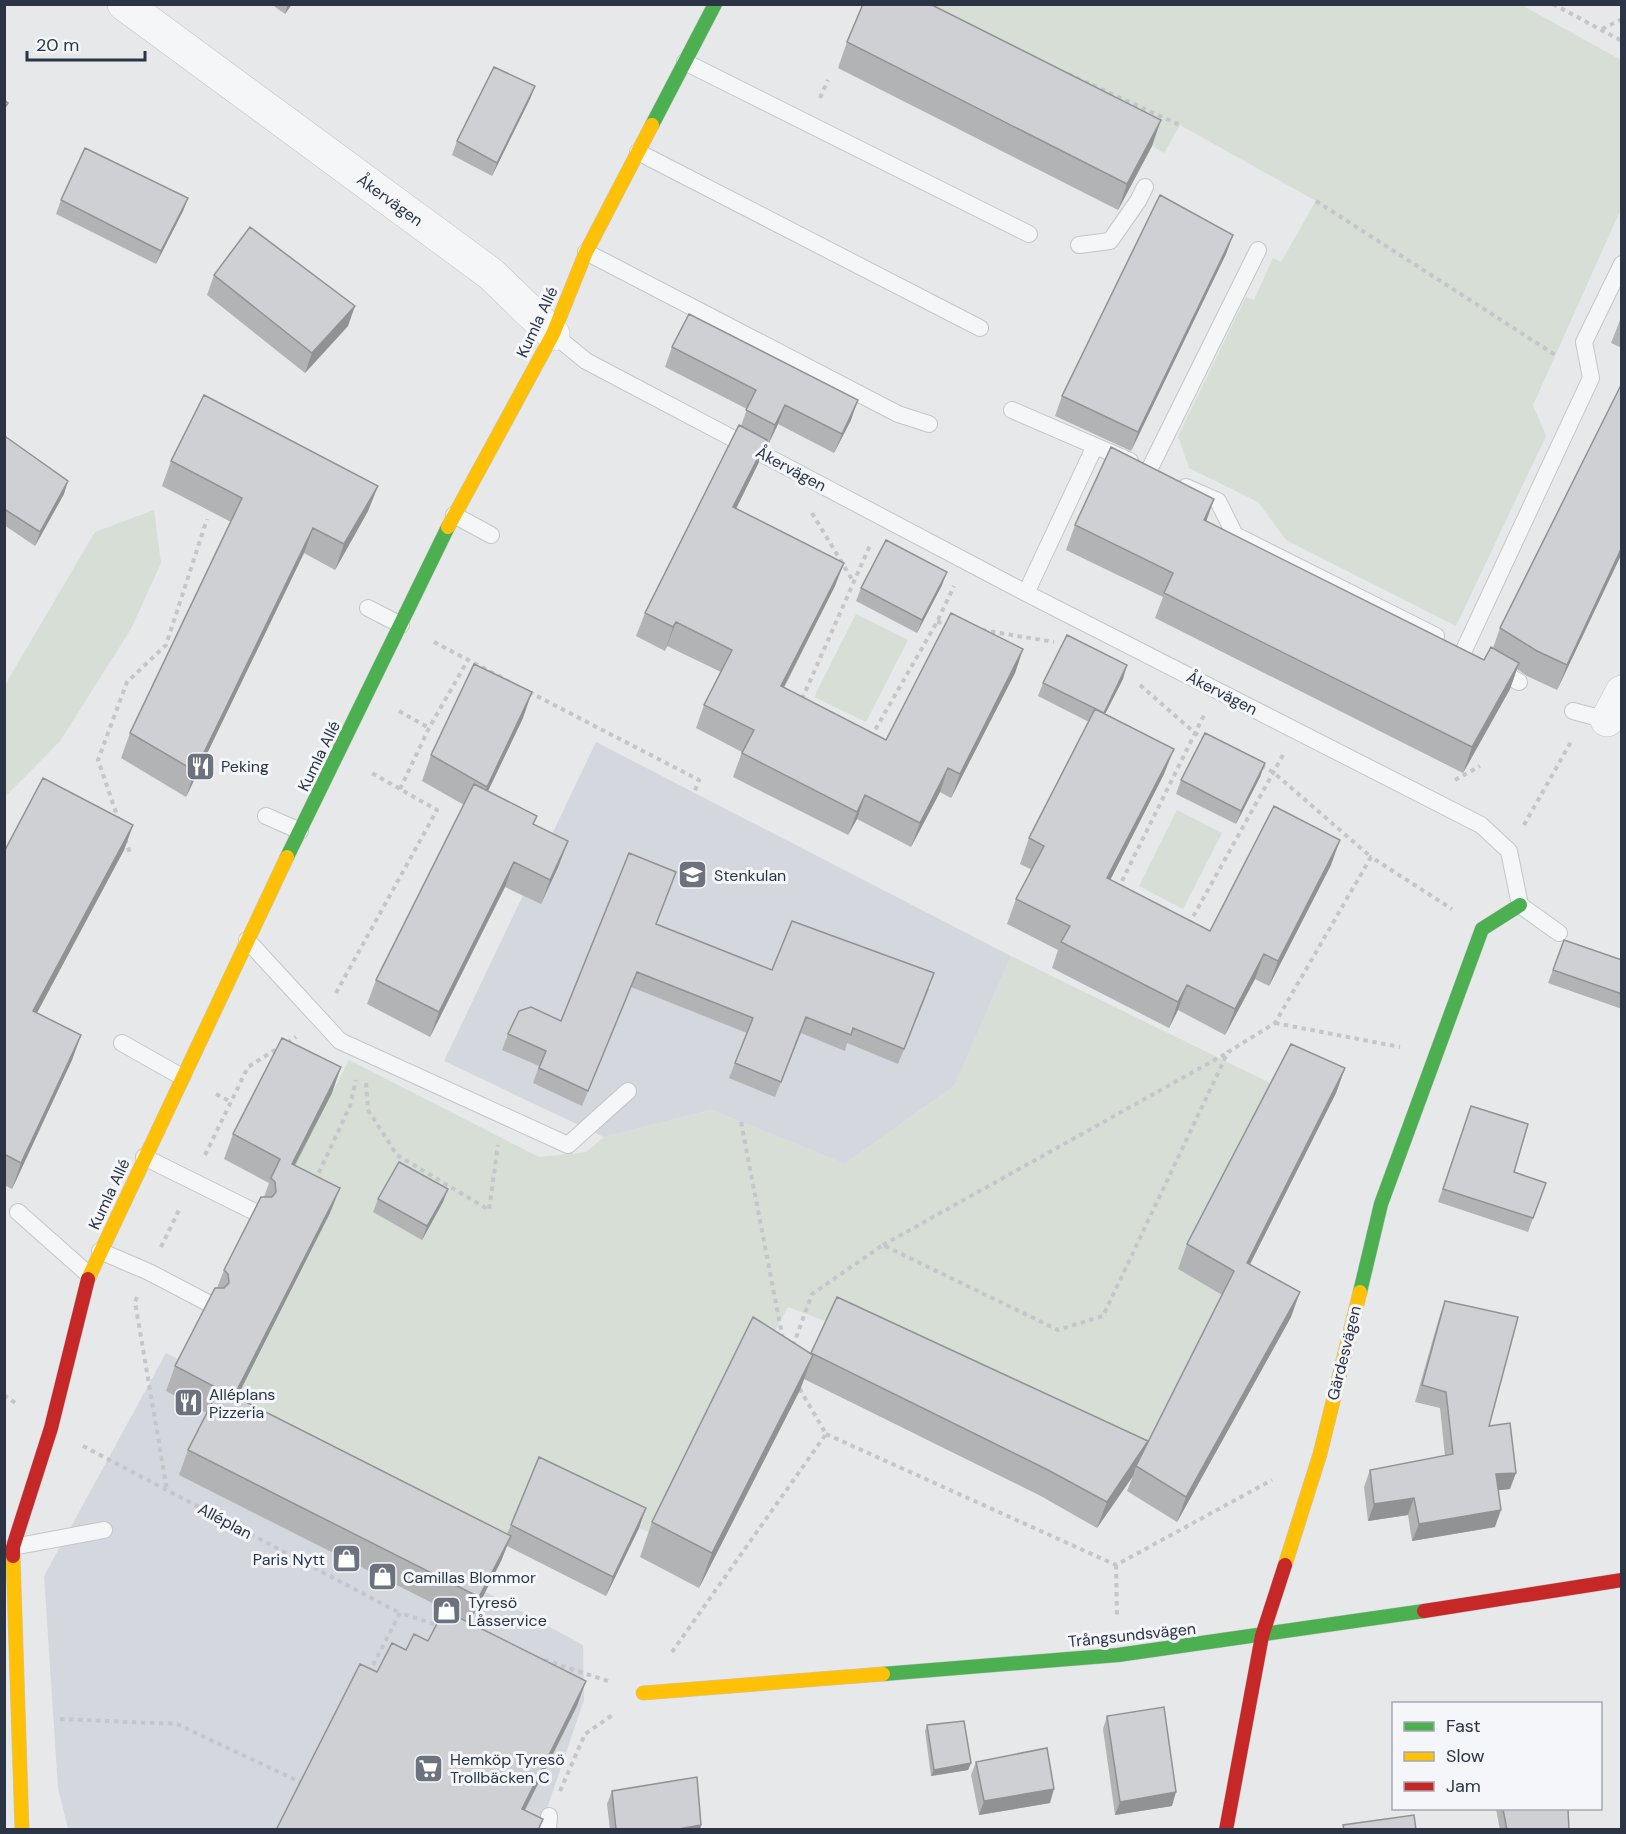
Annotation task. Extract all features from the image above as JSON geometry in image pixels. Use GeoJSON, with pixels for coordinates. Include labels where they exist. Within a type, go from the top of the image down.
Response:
{"type":"FeatureCollection","features":[{"type":"Feature","properties":{"kind":"street","name":"Åkervägen"},"geometry":{"type":"LineString","coordinates":[[124,4],[491,274],[553,334]]}},
{"type":"Feature","properties":{"kind":"street","name":"Kumla Allé"},"geometry":{"type":"LineString","coordinates":[[22,1830],[7,1547],[51,1428],[89,1275],[247,940],[454,515],[553,334],[586,252],[715,4]]}},
{"type":"Feature","properties":{"kind":"street"},"geometry":{"type":"LineString","coordinates":[[1482,929],[1520,904]]}},
{"type":"Feature","properties":{"kind":"street","name":"Gärdesvägen"},"geometry":{"type":"LineString","coordinates":[[1226,1830],[1263,1636],[1320,1454],[1381,1204],[1482,929]]}},
{"type":"Feature","properties":{"kind":"street","name":"Trångsundsvägen"},"geometry":{"type":"LineString","coordinates":[[643,1693],[1118,1655],[1263,1636],[1622,1580]]}},
{"type":"Feature","properties":{"kind":"lane"},"geometry":{"type":"LineString","coordinates":[[685,62],[1029,234]]}},
{"type":"Feature","properties":{"kind":"lane"},"geometry":{"type":"LineString","coordinates":[[638,152],[980,328]]}},
{"type":"Feature","properties":{"kind":"lane"},"geometry":{"type":"LineString","coordinates":[[1079,244],[1110,241],[1138,201],[1145,186]]}},
{"type":"Feature","properties":{"kind":"lane"},"geometry":{"type":"LineString","coordinates":[[1149,470],[1258,250]]}},
{"type":"Feature","properties":{"kind":"lane"},"geometry":{"type":"LineString","coordinates":[[586,252],[898,414],[929,424]]}},
{"type":"Feature","properties":{"kind":"lane"},"geometry":{"type":"LineString","coordinates":[[1464,650],[1591,378],[1584,342],[1622,264]]}},
{"type":"Feature","properties":{"kind":"lane","name":"Åkervägen"},"geometry":{"type":"LineString","coordinates":[[553,334],[586,361],[1026,593],[1481,825],[1509,851]]}},
{"type":"Feature","properties":{"kind":"lane"},"geometry":{"type":"LineString","coordinates":[[1012,410],[1218,501],[1235,535],[1464,650],[1519,682]]}},
{"type":"Feature","properties":{"kind":"lane"},"geometry":{"type":"LineString","coordinates":[[1026,593],[1095,446]]}},
{"type":"Feature","properties":{"kind":"lane"},"geometry":{"type":"LineString","coordinates":[[454,515],[491,535]]}},
{"type":"Feature","properties":{"kind":"lane"},"geometry":{"type":"LineString","coordinates":[[368,608],[401,625]]}},
{"type":"Feature","properties":{"kind":"lane"},"geometry":{"type":"LineString","coordinates":[[1573,711],[1614,706]]}},
{"type":"Feature","properties":{"kind":"lane"},"geometry":{"type":"LineString","coordinates":[[266,816],[300,831]]}},
{"type":"Feature","properties":{"kind":"lane"},"geometry":{"type":"LineString","coordinates":[[1509,851],[1520,904],[1559,933]]}},
{"type":"Feature","properties":{"kind":"lane"},"geometry":{"type":"LineString","coordinates":[[247,940],[340,1041],[568,1144],[628,1091]]}},
{"type":"Feature","properties":{"kind":"lane"},"geometry":{"type":"LineString","coordinates":[[122,1043],[182,1077]]}},
{"type":"Feature","properties":{"kind":"lane"},"geometry":{"type":"LineString","coordinates":[[144,1157],[257,1213]]}},
{"type":"Feature","properties":{"kind":"lane"},"geometry":{"type":"LineString","coordinates":[[18,1212],[89,1275]]}},
{"type":"Feature","properties":{"kind":"lane"},"geometry":{"type":"LineString","coordinates":[[100,1251],[149,1272],[210,1304]]}},
{"type":"Feature","properties":{"kind":"lane"},"geometry":{"type":"LineString","coordinates":[[7,1547],[104,1530]]}},
{"type":"Feature","properties":{"kind":"path"},"geometry":{"type":"LineString","coordinates":[[1553,4],[1622,41]]}},
{"type":"Feature","properties":{"kind":"path"},"geometry":{"type":"LineString","coordinates":[[1602,29],[1622,19]]}},
{"type":"Feature","properties":{"kind":"path"},"geometry":{"type":"LineString","coordinates":[[1063,72],[1180,124]]}},
{"type":"Feature","properties":{"kind":"path"},"geometry":{"type":"LineString","coordinates":[[1316,201],[1591,378]]}},
{"type":"Feature","properties":{"kind":"path"},"geometry":{"type":"LineString","coordinates":[[782,464],[853,582]]}},
{"type":"Feature","properties":{"kind":"path"},"geometry":{"type":"LineString","coordinates":[[811,704],[801,699],[883,518]]}},
{"type":"Feature","properties":{"kind":"path"},"geometry":{"type":"LineString","coordinates":[[130,853],[98,760],[127,682],[166,645],[207,519]]}},
{"type":"Feature","properties":{"kind":"path"},"geometry":{"type":"LineString","coordinates":[[860,732],[870,738],[937,622],[966,561]]}},
{"type":"Feature","properties":{"kind":"path"},"geometry":{"type":"LineString","coordinates":[[937,622],[960,626]]}},
{"type":"Feature","properties":{"kind":"path"},"geometry":{"type":"LineString","coordinates":[[401,625],[699,780],[694,793]]}},
{"type":"Feature","properties":{"kind":"path"},"geometry":{"type":"LineString","coordinates":[[971,628],[1063,644]]}},
{"type":"Feature","properties":{"kind":"path"},"geometry":{"type":"LineString","coordinates":[[400,789],[429,728],[469,660]]}},
{"type":"Feature","properties":{"kind":"path"},"geometry":{"type":"LineString","coordinates":[[1137,683],[1195,733],[1214,743]]}},
{"type":"Feature","properties":{"kind":"path"},"geometry":{"type":"LineString","coordinates":[[1127,895],[1117,890],[1216,690]]}},
{"type":"Feature","properties":{"kind":"path"},"geometry":{"type":"LineString","coordinates":[[1509,851],[1575,734],[1614,706]]}},
{"type":"Feature","properties":{"kind":"path"},"geometry":{"type":"LineString","coordinates":[[1178,921],[1188,926],[1296,731]]}},
{"type":"Feature","properties":{"kind":"path"},"geometry":{"type":"LineString","coordinates":[[167,1490],[135,1302],[248,1067],[321,1020],[437,810],[338,754]]}},
{"type":"Feature","properties":{"kind":"path"},"geometry":{"type":"LineString","coordinates":[[1254,763],[1274,772],[1371,857],[1482,929]]}},
{"type":"Feature","properties":{"kind":"path"},"geometry":{"type":"LineString","coordinates":[[791,1350],[812,1294],[883,1245],[1228,1052],[1275,1023],[1371,857]]}},
{"type":"Feature","properties":{"kind":"path"},"geometry":{"type":"LineString","coordinates":[[1275,1023],[1437,1053]]}},
{"type":"Feature","properties":{"kind":"path"},"geometry":{"type":"LineString","coordinates":[[363,1051],[368,1110],[398,1155],[489,1210],[503,1115]]}},
{"type":"Feature","properties":{"kind":"path"},"geometry":{"type":"LineString","coordinates":[[310,1190],[350,1106],[363,1051]]}},
{"type":"Feature","properties":{"kind":"path"},"geometry":{"type":"LineString","coordinates":[[883,1245],[1058,1330],[1102,1316],[1228,1052]]}},
{"type":"Feature","properties":{"kind":"path"},"geometry":{"type":"LineString","coordinates":[[741,1122],[785,1350]]}},
{"type":"Feature","properties":{"kind":"path"},"geometry":{"type":"LineString","coordinates":[[796,1381],[826,1434],[1116,1565]]}},
{"type":"Feature","properties":{"kind":"path","name":"Alléplan"},"geometry":{"type":"LineString","coordinates":[[51,1428],[400,1613],[444,1628]]}},
{"type":"Feature","properties":{"kind":"path"},"geometry":{"type":"LineString","coordinates":[[548,1823],[585,1734],[643,1693],[826,1434]]}},
{"type":"Feature","properties":{"kind":"path"},"geometry":{"type":"LineString","coordinates":[[1116,1565],[1320,1454]]}},
{"type":"Feature","properties":{"kind":"path"},"geometry":{"type":"LineString","coordinates":[[1116,1565],[1118,1655]]}},
{"type":"Feature","properties":{"kind":"path"},"geometry":{"type":"LineString","coordinates":[[367,1677],[400,1613]]}},
{"type":"Feature","properties":{"kind":"path"},"geometry":{"type":"LineString","coordinates":[[532,1657],[643,1693]]}},
{"type":"Feature","properties":{"kind":"path"},"geometry":{"type":"LineString","coordinates":[[60,1719],[177,1724],[311,1788]]}},
{"type":"Feature","properties":{"kind":"shaded area"},"geometry":{"type":"Polygon","coordinates":[[[928,4],[1520,4],[1621,60],[1621,209],[1533,405],[1546,436],[1456,626],[1286,540],[1258,502],[1189,468],[1178,436],[1246,297],[1254,300],[1273,258],[1281,262],[1316,201],[1180,125],[1164,153],[928,4]]]}},
{"type":"Feature","properties":{"kind":"shaded area"},"geometry":{"type":"Polygon","coordinates":[[[154,510],[161,563],[131,629],[60,741],[5,797],[5,685],[95,532],[154,510]]]}},
{"type":"Feature","properties":{"kind":"shaded area"},"geometry":{"type":"Polygon","coordinates":[[[856,614],[908,640],[866,722],[814,697],[856,614]]]}},
{"type":"Feature","properties":{"kind":"shaded area","name":"Stenkulan"},"geometry":{"type":"Polygon","coordinates":[[[596,742],[1011,956],[955,1085],[845,1164],[711,1110],[604,1137],[444,1061],[596,742]]]}},
{"type":"Feature","properties":{"kind":"shaded area"},"geometry":{"type":"Polygon","coordinates":[[[1177,810],[1222,833],[1183,909],[1139,886],[1177,810]]]}},
{"type":"Feature","properties":{"kind":"shaded area"},"geometry":{"type":"Polygon","coordinates":[[[1011,956],[1274,1085],[1178,1269],[1225,1297],[1139,1467],[828,1322],[788,1307],[757,1364],[651,1533],[639,1528],[504,1544],[501,1561],[225,1421],[330,1214],[282,1189],[349,1060],[539,1157],[586,1152],[604,1137],[711,1110],[845,1164],[955,1085],[1011,956]]]}},
{"type":"Feature","properties":{"kind":"shaded area"},"geometry":{"type":"Polygon","coordinates":[[[166,1353],[213,1377],[233,1455],[583,1645],[584,1700],[540,1829],[68,1829],[58,1788],[44,1576],[166,1353]]]}},
{"type":"Feature","properties":{"kind":"building"},"geometry":{"type":"Polygon","coordinates":[[[863,4],[930,4],[1161,120],[1127,184],[847,42],[863,4]]]}},
{"type":"Feature","properties":{"kind":"building"},"geometry":{"type":"Polygon","coordinates":[[[494,67],[535,86],[497,163],[457,141],[494,67]]]}},
{"type":"Feature","properties":{"kind":"building"},"geometry":{"type":"Polygon","coordinates":[[[85,148],[188,198],[161,251],[61,200],[85,148]]]}},
{"type":"Feature","properties":{"kind":"building"},"geometry":{"type":"Polygon","coordinates":[[[1160,195],[1233,235],[1138,432],[1062,396],[1160,195]]]}},
{"type":"Feature","properties":{"kind":"building"},"geometry":{"type":"Polygon","coordinates":[[[250,227],[355,306],[312,353],[214,275],[250,227]]]}},
{"type":"Feature","properties":{"kind":"building"},"geometry":{"type":"Polygon","coordinates":[[[689,314],[858,400],[842,434],[785,405],[775,425],[746,410],[756,390],[672,347],[689,314]]]}},
{"type":"Feature","properties":{"kind":"building"},"geometry":{"type":"Polygon","coordinates":[[[1622,383],[1622,547],[1567,665],[1537,651],[1500,628],[1622,383]]]}},
{"type":"Feature","properties":{"kind":"building"},"geometry":{"type":"Polygon","coordinates":[[[204,395],[378,486],[344,544],[313,528],[195,771],[130,733],[242,498],[171,461],[204,395]]]}},
{"type":"Feature","properties":{"kind":"building"},"geometry":{"type":"Polygon","coordinates":[[[739,425],[767,440],[733,507],[844,563],[781,686],[886,740],[951,613],[1023,649],[960,774],[948,768],[920,823],[865,795],[857,812],[742,753],[754,730],[704,705],[732,650],[676,622],[673,627],[645,613],[739,425]]]}},
{"type":"Feature","properties":{"kind":"building"},"geometry":{"type":"Polygon","coordinates":[[[6,437],[68,481],[40,532],[4,509],[4,438],[6,437]]]}},
{"type":"Feature","properties":{"kind":"building"},"geometry":{"type":"Polygon","coordinates":[[[1111,447],[1214,499],[1204,520],[1484,660],[1491,647],[1519,663],[1472,747],[1164,593],[1173,573],[1075,525],[1111,447]]]}},
{"type":"Feature","properties":{"kind":"building"},"geometry":{"type":"Polygon","coordinates":[[[886,540],[947,572],[922,620],[861,588],[886,540]]]}},
{"type":"Feature","properties":{"kind":"building"},"geometry":{"type":"Polygon","coordinates":[[[1067,635],[1127,665],[1104,713],[1043,683],[1067,635]]]}},
{"type":"Feature","properties":{"kind":"building"},"geometry":{"type":"Polygon","coordinates":[[[474,664],[532,692],[487,787],[431,755],[474,664]]]}},
{"type":"Feature","properties":{"kind":"building"},"geometry":{"type":"Polygon","coordinates":[[[1095,709],[1174,749],[1107,878],[1210,931],[1274,806],[1340,840],[1278,961],[1264,954],[1235,1009],[1187,985],[1178,1002],[1061,942],[1070,926],[1016,899],[1044,846],[1029,838],[1095,709]]]}},
{"type":"Feature","properties":{"kind":"building"},"geometry":{"type":"Polygon","coordinates":[[[1205,733],[1265,763],[1241,811],[1181,780],[1205,733]]]}},
{"type":"Feature","properties":{"kind":"building"},"geometry":{"type":"Polygon","coordinates":[[[43,778],[133,825],[33,1011],[81,1035],[21,1163],[4,1154],[4,852],[43,778]]]}},
{"type":"Feature","properties":{"kind":"building"},"geometry":{"type":"Polygon","coordinates":[[[474,784],[537,816],[533,824],[568,841],[550,880],[514,862],[439,1012],[376,980],[474,784]]]}},
{"type":"Feature","properties":{"kind":"building"},"geometry":{"type":"Polygon","coordinates":[[[629,853],[676,872],[656,924],[772,970],[792,921],[934,973],[904,1049],[853,1028],[851,1035],[806,1017],[781,1082],[735,1063],[753,1018],[637,972],[588,1091],[539,1068],[546,1051],[508,1034],[519,1011],[531,1007],[561,1021],[629,853]]]}},
{"type":"Feature","properties":{"kind":"building"},"geometry":{"type":"Polygon","coordinates":[[[1564,940],[1622,960],[1622,994],[1553,970],[1564,940]]]}},
{"type":"Feature","properties":{"kind":"building"},"geometry":{"type":"Polygon","coordinates":[[[282,1038],[341,1067],[292,1164],[340,1188],[234,1396],[511,1536],[479,1597],[188,1450],[219,1389],[175,1366],[215,1288],[224,1288],[229,1283],[228,1274],[224,1270],[261,1197],[272,1197],[276,1192],[275,1182],[271,1178],[280,1159],[233,1134],[282,1038]]]}},
{"type":"Feature","properties":{"kind":"building"},"geometry":{"type":"Polygon","coordinates":[[[1291,1044],[1345,1068],[1247,1263],[1300,1292],[1186,1497],[1136,1466],[1234,1271],[1187,1244],[1291,1044]]]}},
{"type":"Feature","properties":{"kind":"building"},"geometry":{"type":"Polygon","coordinates":[[[1471,1106],[1528,1124],[1514,1172],[1546,1183],[1533,1218],[1443,1189],[1471,1106]]]}},
{"type":"Feature","properties":{"kind":"building"},"geometry":{"type":"Polygon","coordinates":[[[399,1162],[448,1189],[427,1226],[378,1199],[399,1162]]]}},
{"type":"Feature","properties":{"kind":"building"},"geometry":{"type":"Polygon","coordinates":[[[837,1297],[1148,1441],[1107,1502],[1048,1470],[811,1353],[837,1297]]]}},
{"type":"Feature","properties":{"kind":"building"},"geometry":{"type":"Polygon","coordinates":[[[1445,1301],[1518,1317],[1489,1426],[1510,1423],[1516,1473],[1496,1474],[1501,1510],[1419,1524],[1414,1498],[1374,1504],[1370,1470],[1453,1454],[1446,1392],[1422,1385],[1445,1301]]]}},
{"type":"Feature","properties":{"kind":"building"},"geometry":{"type":"Polygon","coordinates":[[[753,1317],[813,1355],[712,1553],[652,1522],[753,1317]]]}},
{"type":"Feature","properties":{"kind":"building"},"geometry":{"type":"Polygon","coordinates":[[[539,1457],[646,1508],[613,1577],[511,1525],[539,1457]]]}},
{"type":"Feature","properties":{"kind":"building","name":"Hemköp Tyresö Trollbäcken C"},"geometry":{"type":"Polygon","coordinates":[[[444,1610],[586,1681],[522,1809],[543,1819],[538,1830],[276,1830],[360,1664],[377,1672],[392,1643],[406,1650],[414,1634],[428,1641],[444,1610]]]}},
{"type":"Feature","properties":{"kind":"building"},"geometry":{"type":"Polygon","coordinates":[[[1164,1707],[1176,1792],[1120,1802],[1107,1716],[1164,1707]]]}},
{"type":"Feature","properties":{"kind":"building"},"geometry":{"type":"Polygon","coordinates":[[[964,1721],[971,1763],[934,1770],[927,1725],[964,1721]]]}},
{"type":"Feature","properties":{"kind":"building"},"geometry":{"type":"Polygon","coordinates":[[[1047,1748],[1054,1789],[984,1801],[976,1762],[1047,1748]]]}},
{"type":"Feature","properties":{"kind":"building"},"geometry":{"type":"Polygon","coordinates":[[[697,1777],[701,1825],[673,1830],[616,1830],[612,1791],[697,1777]]]}},
{"type":"Feature","properties":{"kind":"building"},"geometry":{"type":"Polygon","coordinates":[[[1503,1810],[1568,1810],[1569,1830],[1507,1830],[1503,1810]]]}},
{"type":"Feature","properties":{"kind":"building"},"geometry":{"type":"Polygon","coordinates":[[[1414,1815],[1416,1830],[1344,1830],[1343,1825],[1414,1815]]]}},
{"type":"Feature","properties":{"kind":"traffic: fast"},"geometry":{"type":"LineString","coordinates":[[652,125],[715,4]]}},
{"type":"Feature","properties":{"kind":"traffic: fast"},"geometry":{"type":"LineString","coordinates":[[287,857],[448,527]]}},
{"type":"Feature","properties":{"kind":"traffic: fast"},"geometry":{"type":"LineString","coordinates":[[1360,1292],[1381,1204],[1482,929],[1520,905]]}},
{"type":"Feature","properties":{"kind":"traffic: fast"},"geometry":{"type":"LineString","coordinates":[[883,1674],[1118,1655],[1424,1611]]}},
{"type":"Feature","properties":{"kind":"traffic: slow"},"geometry":{"type":"LineString","coordinates":[[448,527],[553,334],[586,252],[652,125]]}},
{"type":"Feature","properties":{"kind":"traffic: slow"},"geometry":{"type":"LineString","coordinates":[[88,1279],[287,857]]}},
{"type":"Feature","properties":{"kind":"traffic: slow"},"geometry":{"type":"LineString","coordinates":[[1285,1565],[1320,1454],[1360,1292]]}},
{"type":"Feature","properties":{"kind":"traffic: slow"},"geometry":{"type":"LineString","coordinates":[[13,1556],[22,1830]]}},
{"type":"Feature","properties":{"kind":"traffic: slow"},"geometry":{"type":"LineString","coordinates":[[643,1693],[883,1674]]}},
{"type":"Feature","properties":{"kind":"traffic: jam"},"geometry":{"type":"LineString","coordinates":[[13,1556],[13,1547],[51,1428],[88,1279]]}},
{"type":"Feature","properties":{"kind":"traffic: jam"},"geometry":{"type":"LineString","coordinates":[[1226,1830],[1262,1636],[1285,1565]]}},
{"type":"Feature","properties":{"kind":"traffic: jam"},"geometry":{"type":"LineString","coordinates":[[1424,1611],[1622,1580]]}},
{"type":"Feature","properties":{"kind":"place","name":"Peking"},"geometry":{"type":"Point","coordinates":[200,766]}},
{"type":"Feature","properties":{"kind":"place","name":"Stenkulan"},"geometry":{"type":"Point","coordinates":[693,875]}},
{"type":"Feature","properties":{"kind":"place","name":"Alléplans Pizzeria"},"geometry":{"type":"Point","coordinates":[188,1403]}},
{"type":"Feature","properties":{"kind":"place","name":"Paris Nytt"},"geometry":{"type":"Point","coordinates":[346,1559]}},
{"type":"Feature","properties":{"kind":"place","name":"Camillas Blommor"},"geometry":{"type":"Point","coordinates":[382,1577]}},
{"type":"Feature","properties":{"kind":"place","name":"Tyresö Låsservice"},"geometry":{"type":"Point","coordinates":[447,1611]}},
{"type":"Feature","properties":{"kind":"place","name":"Hemköp Tyresö Trollbäcken C"},"geometry":{"type":"Point","coordinates":[429,1768]}}]}
